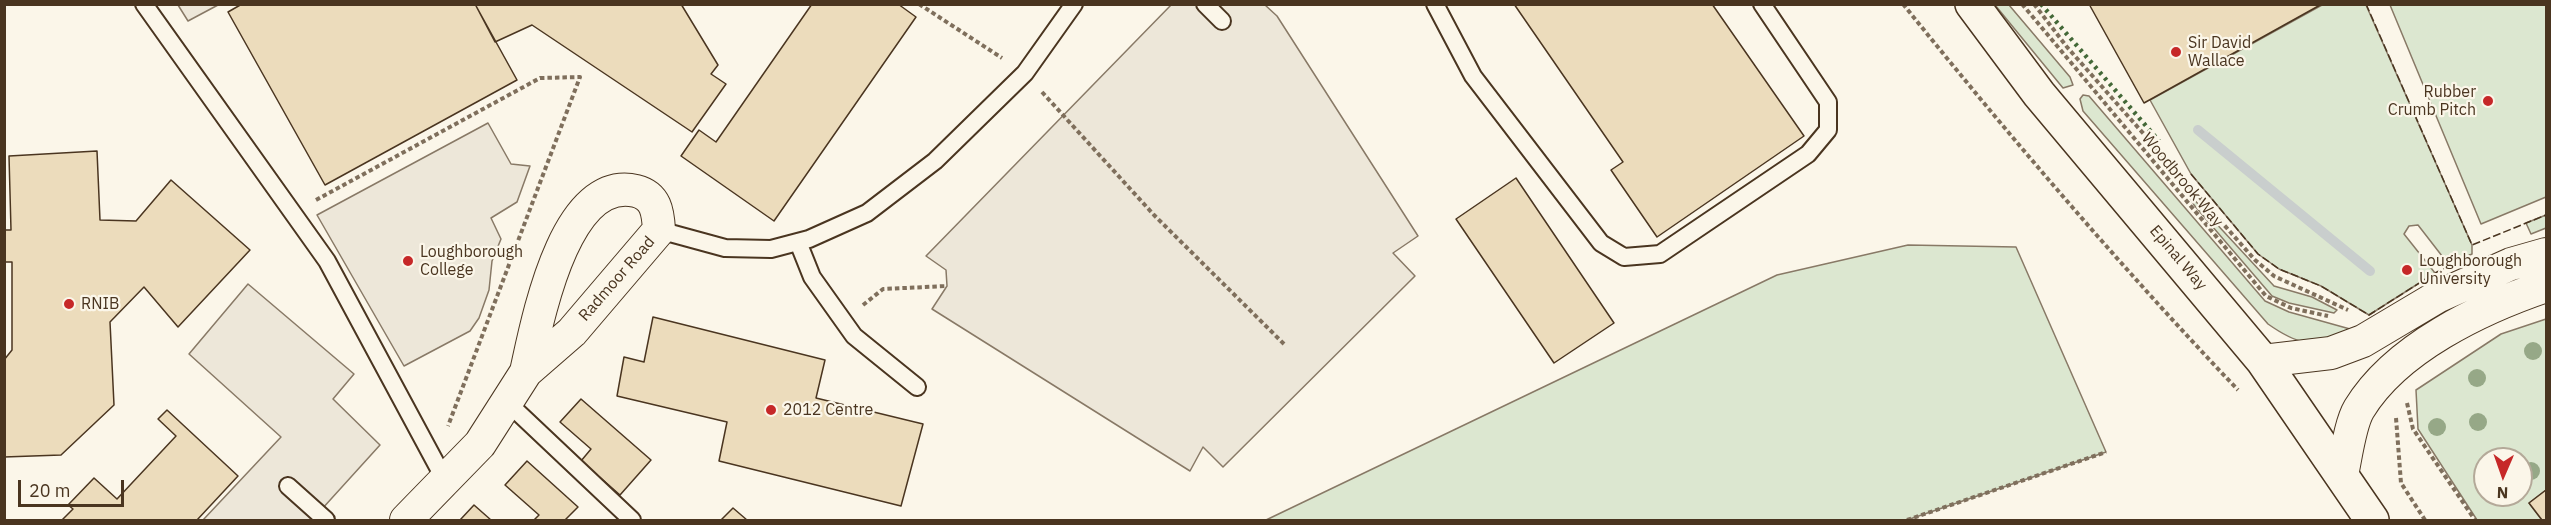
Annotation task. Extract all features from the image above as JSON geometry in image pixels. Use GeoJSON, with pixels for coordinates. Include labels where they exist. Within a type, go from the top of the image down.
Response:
{"type":"FeatureCollection","features":[{"type":"Feature","properties":{"kind":"main road","name":"Epinal Way"},"geometry":{"type":"LineString","coordinates":[[1972,4],[2039,94],[2264,361],[2372,520]]}},
{"type":"Feature","properties":{"kind":"street","name":"Radmoor Road"},"geometry":{"type":"LineString","coordinates":[[406,520],[446,482],[480,444],[526,372],[572,332],[659,230],[657,207],[645,193],[627,189],[609,191],[592,201],[568,233],[540,310],[526,372]]}},
{"type":"Feature","properties":{"kind":"street"},"geometry":{"type":"LineString","coordinates":[[2264,361],[2331,353],[2372,335],[2437,297],[2511,264],[2547,254]]}},
{"type":"Feature","properties":{"kind":"street"},"geometry":{"type":"LineString","coordinates":[[2342,475],[2358,411],[2384,375],[2452,326],[2522,294],[2547,286]]}},
{"type":"Feature","properties":{"kind":"lane"},"geometry":{"type":"LineString","coordinates":[[144,4],[327,261],[446,482]]}},
{"type":"Feature","properties":{"kind":"lane"},"geometry":{"type":"LineString","coordinates":[[659,230],[725,248],[771,249],[798,242],[867,213],[935,161],[1025,73],[1074,4]]}},
{"type":"Feature","properties":{"kind":"lane"},"geometry":{"type":"LineString","coordinates":[[1205,4],[1222,21]]}},
{"type":"Feature","properties":{"kind":"lane"},"geometry":{"type":"LineString","coordinates":[[1435,4],[1473,76],[1601,243],[1624,257],[1660,254],[1808,154],[1828,130],[1828,102],[1762,4]]}},
{"type":"Feature","properties":{"kind":"lane"},"geometry":{"type":"LineString","coordinates":[[798,242],[812,277],[854,336],[917,387]]}},
{"type":"Feature","properties":{"kind":"lane"},"geometry":{"type":"LineString","coordinates":[[507,402],[632,520]]}},
{"type":"Feature","properties":{"kind":"lane"},"geometry":{"type":"LineString","coordinates":[[288,486],[326,520]]}},
{"type":"Feature","properties":{"kind":"path"},"geometry":{"type":"LineString","coordinates":[[919,4],[1025,73],[1154,215],[1284,344]]}},
{"type":"Feature","properties":{"kind":"path"},"geometry":{"type":"LineString","coordinates":[[1903,4],[1962,78],[2163,312],[2240,393]]}},
{"type":"Feature","properties":{"kind":"path","name":"Woodbrook Way"},"geometry":{"type":"LineString","coordinates":[[2022,4],[2266,296],[2291,308],[2334,318]]}},
{"type":"Feature","properties":{"kind":"path"},"geometry":{"type":"LineString","coordinates":[[2034,4],[2067,47],[2255,260],[2274,276],[2342,306],[2363,321],[2372,335]]}},
{"type":"Feature","properties":{"kind":"path"},"geometry":{"type":"LineString","coordinates":[[309,193],[314,202],[540,78],[580,77],[445,434],[431,453]]}},
{"type":"Feature","properties":{"kind":"path"},"geometry":{"type":"LineString","coordinates":[[843,320],[883,289],[947,286]]}},
{"type":"Feature","properties":{"kind":"path"},"geometry":{"type":"LineString","coordinates":[[2393,369],[2404,387],[2413,429],[2475,520]]}},
{"type":"Feature","properties":{"kind":"path"},"geometry":{"type":"LineString","coordinates":[[2396,414],[2401,483],[2425,520]]}},
{"type":"Feature","properties":{"kind":"path"},"geometry":{"type":"LineString","coordinates":[[1907,520],[2106,452]]}},
{"type":"Feature","properties":{"kind":"green space"},"geometry":{"type":"Polygon","coordinates":[[[1995,5],[2009,5],[2070,77],[2073,85],[2063,88],[1995,5]]]}},
{"type":"Feature","properties":{"kind":"green space"},"geometry":{"type":"Polygon","coordinates":[[[2322,5],[2366,5],[2472,245],[2472,254],[2449,265],[2418,225],[2409,226],[2404,234],[2435,273],[2369,315],[2321,286],[2279,269],[2258,254],[2191,174],[2150,100],[2322,5]]]}},
{"type":"Feature","properties":{"kind":"green space","name":"Rubber Crumb Pitch"},"geometry":{"type":"Polygon","coordinates":[[[2390,5],[2546,5],[2546,197],[2481,224],[2390,5]]]}},
{"type":"Feature","properties":{"kind":"green space"},"geometry":{"type":"Polygon","coordinates":[[[2083,95],[2089,96],[2265,301],[2289,312],[2350,329],[2354,335],[2318,342],[2300,341],[2268,324],[2083,111],[2080,99],[2083,95]]]}},
{"type":"Feature","properties":{"kind":"green space"},"geometry":{"type":"Polygon","coordinates":[[[2187,192],[2274,286],[2312,297],[2337,310],[2334,313],[2289,303],[2272,296],[2194,205],[2187,192]]]}},
{"type":"Feature","properties":{"kind":"green space"},"geometry":{"type":"Polygon","coordinates":[[[2546,215],[2546,228],[2531,234],[2526,223],[2546,215]]]}},
{"type":"Feature","properties":{"kind":"green space"},"geometry":{"type":"Polygon","coordinates":[[[1908,245],[2016,247],[2106,452],[1907,520],[1266,520],[1777,275],[1908,245]]]}},
{"type":"Feature","properties":{"kind":"green space"},"geometry":{"type":"Polygon","coordinates":[[[2546,319],[2546,490],[2533,500],[2533,447],[2473,447],[2473,507],[2532,507],[2542,520],[2477,520],[2418,429],[2416,390],[2501,334],[2546,319]]]}},
{"type":"Feature","properties":{"kind":"shaded area"},"geometry":{"type":"Polygon","coordinates":[[[1172,4],[1265,5],[1277,16],[1418,236],[1393,253],[1415,276],[1223,467],[1203,447],[1190,471],[932,309],[947,286],[946,270],[926,256],[1172,4]]]}},
{"type":"Feature","properties":{"kind":"shaded area"},"geometry":{"type":"Polygon","coordinates":[[[178,5],[218,5],[188,21],[178,5]]]}},
{"type":"Feature","properties":{"kind":"shaded area"},"geometry":{"type":"Polygon","coordinates":[[[488,123],[511,164],[530,166],[517,202],[491,218],[501,239],[492,261],[489,290],[479,318],[470,331],[404,366],[317,215],[488,123]]]}},
{"type":"Feature","properties":{"kind":"shaded area"},"geometry":{"type":"Polygon","coordinates":[[[248,284],[354,374],[333,399],[380,445],[312,520],[203,520],[281,437],[189,354],[248,284]]]}},
{"type":"Feature","properties":{"kind":"building"},"geometry":{"type":"Polygon","coordinates":[[[242,4],[475,4],[517,80],[325,185],[228,12],[242,4]]]}},
{"type":"Feature","properties":{"kind":"building"},"geometry":{"type":"Polygon","coordinates":[[[475,4],[681,4],[718,65],[711,74],[726,84],[692,132],[532,25],[495,42],[475,4]]]}},
{"type":"Feature","properties":{"kind":"building"},"geometry":{"type":"Polygon","coordinates":[[[812,4],[898,4],[916,17],[774,221],[681,156],[699,130],[716,142],[812,4]]]}},
{"type":"Feature","properties":{"kind":"building"},"geometry":{"type":"Polygon","coordinates":[[[1514,4],[1712,4],[1804,136],[1657,237],[1611,170],[1623,162],[1514,4]]]}},
{"type":"Feature","properties":{"kind":"building","name":"Sir David Wallace"},"geometry":{"type":"Polygon","coordinates":[[[2089,4],[2322,4],[2144,103],[2089,4]]]}},
{"type":"Feature","properties":{"kind":"building","name":"RNIB"},"geometry":{"type":"Polygon","coordinates":[[[97,151],[100,220],[136,221],[171,180],[250,250],[178,327],[144,287],[110,322],[114,405],[61,455],[4,457],[4,360],[12,350],[12,262],[4,262],[4,230],[11,230],[9,156],[97,151]]]}},
{"type":"Feature","properties":{"kind":"building"},"geometry":{"type":"Polygon","coordinates":[[[1516,178],[1614,323],[1554,363],[1456,219],[1516,178]]]}},
{"type":"Feature","properties":{"kind":"building","name":"2012 Centre"},"geometry":{"type":"Polygon","coordinates":[[[653,317],[825,360],[816,398],[923,424],[901,506],[719,461],[727,422],[617,396],[624,357],[644,362],[653,317]]]}},
{"type":"Feature","properties":{"kind":"building"},"geometry":{"type":"Polygon","coordinates":[[[581,399],[651,460],[620,495],[581,461],[591,449],[560,422],[581,399]]]}},
{"type":"Feature","properties":{"kind":"building"},"geometry":{"type":"Polygon","coordinates":[[[167,410],[238,476],[197,520],[62,520],[73,509],[68,505],[94,478],[117,499],[176,436],[158,419],[167,410]]]}},
{"type":"Feature","properties":{"kind":"building"},"geometry":{"type":"Polygon","coordinates":[[[527,461],[578,507],[565,520],[534,520],[539,515],[505,485],[527,461]]]}},
{"type":"Feature","properties":{"kind":"building"},"geometry":{"type":"Polygon","coordinates":[[[2546,490],[2546,520],[2542,520],[2532,507],[2533,500],[2546,490]]]}},
{"type":"Feature","properties":{"kind":"building"},"geometry":{"type":"Polygon","coordinates":[[[474,505],[491,520],[460,520],[474,505]]]}},
{"type":"Feature","properties":{"kind":"building"},"geometry":{"type":"Polygon","coordinates":[[[733,508],[747,520],[721,520],[733,508]]]}},
{"type":"Feature","properties":{"kind":"waterway"},"geometry":{"type":"LineString","coordinates":[[2198,130],[2370,271]]}},
{"type":"Feature","properties":{"kind":"hedge"},"geometry":{"type":"LineString","coordinates":[[2041,4],[2159,141]]}},
{"type":"Feature","properties":{"kind":"fence"},"geometry":{"type":"LineString","coordinates":[[2366,4],[2472,245],[2546,215]]}},
{"type":"Feature","properties":{"kind":"fence"},"geometry":{"type":"LineString","coordinates":[[2191,174],[2258,254],[2279,269],[2321,286],[2369,315],[2435,273],[2472,254]]}},
{"type":"Feature","properties":{"kind":"place","name":"Sir David Wallace"},"geometry":{"type":"Point","coordinates":[2176,52]}},
{"type":"Feature","properties":{"kind":"place","name":"Rubber Crumb Pitch"},"geometry":{"type":"Point","coordinates":[2488,101]}},
{"type":"Feature","properties":{"kind":"place","name":"Loughborough College"},"geometry":{"type":"Point","coordinates":[408,261]}},
{"type":"Feature","properties":{"kind":"place","name":"Loughborough University"},"geometry":{"type":"Point","coordinates":[2407,270]}},
{"type":"Feature","properties":{"kind":"place","name":"RNIB"},"geometry":{"type":"Point","coordinates":[69,304]}},
{"type":"Feature","properties":{"kind":"place","name":"2012 Centre"},"geometry":{"type":"Point","coordinates":[771,410]}}]}
